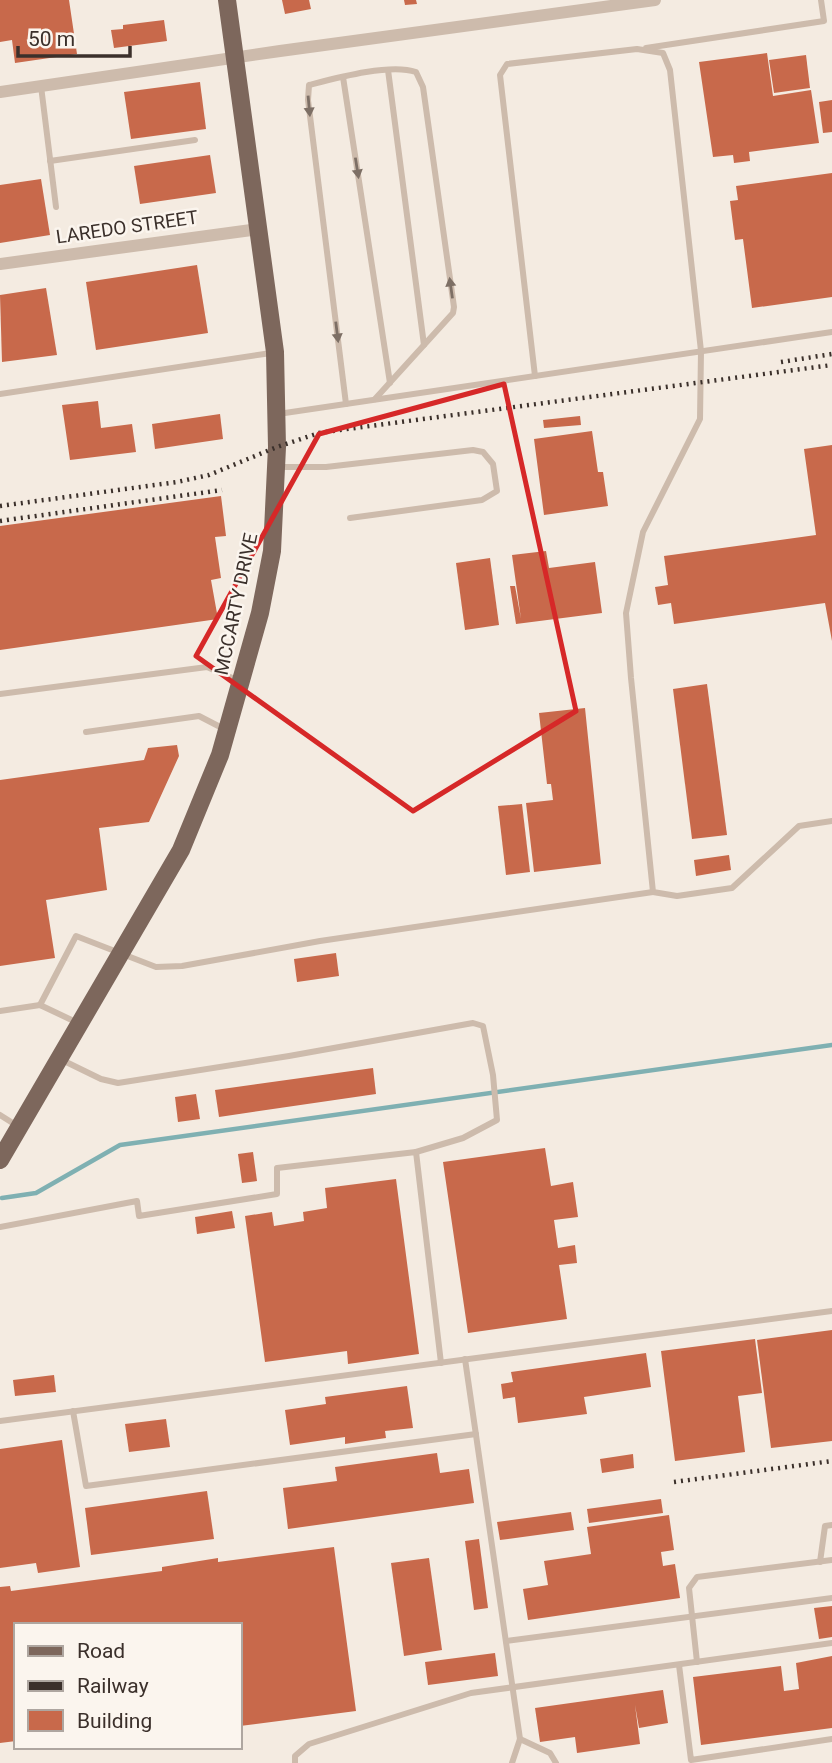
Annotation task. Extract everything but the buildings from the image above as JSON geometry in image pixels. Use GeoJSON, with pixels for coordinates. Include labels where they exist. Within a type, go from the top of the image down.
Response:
{"type":"FeatureCollection","features":[{"type":"Feature","properties":{"kind":"main road","name":"MCCARTY DRIVE"},"geometry":{"type":"LineString","coordinates":[[0,1160],[181,850],[228,730],[260,613],[272,551],[276,467],[275,352],[227,0]]}},
{"type":"Feature","properties":{"kind":"street"},"geometry":{"type":"LineString","coordinates":[[0,92],[655,0]]}},
{"type":"Feature","properties":{"kind":"street","name":"LAREDO STREET"},"geometry":{"type":"LineString","coordinates":[[0,264],[259,229]]}},
{"type":"Feature","properties":{"kind":"lane"},"geometry":{"type":"LineString","coordinates":[[535,376],[500,75],[507,64],[637,49],[824,21],[821,0]]}},
{"type":"Feature","properties":{"kind":"lane"},"geometry":{"type":"LineString","coordinates":[[637,49],[663,53],[670,71],[701,351],[700,419],[643,532],[626,613],[653,892]]}},
{"type":"Feature","properties":{"kind":"lane"},"geometry":{"type":"LineString","coordinates":[[346,404],[308,100],[309,85],[343,77],[407,69],[416,72],[423,87],[453,313],[375,399]]}},
{"type":"Feature","properties":{"kind":"lane"},"geometry":{"type":"LineString","coordinates":[[388,70],[424,345]]}},
{"type":"Feature","properties":{"kind":"lane"},"geometry":{"type":"LineString","coordinates":[[343,77],[390,383]]}},
{"type":"Feature","properties":{"kind":"lane"},"geometry":{"type":"LineString","coordinates":[[41,86],[56,207]]}},
{"type":"Feature","properties":{"kind":"lane"},"geometry":{"type":"LineString","coordinates":[[50,161],[195,141]]}},
{"type":"Feature","properties":{"kind":"lane"},"geometry":{"type":"LineString","coordinates":[[276,414],[832,332]]}},
{"type":"Feature","properties":{"kind":"lane"},"geometry":{"type":"LineString","coordinates":[[0,394],[275,352]]}},
{"type":"Feature","properties":{"kind":"lane"},"geometry":{"type":"LineString","coordinates":[[276,467],[326,467],[473,450],[483,452],[493,464],[496,491],[482,500],[350,518]]}},
{"type":"Feature","properties":{"kind":"lane"},"geometry":{"type":"LineString","coordinates":[[0,694],[207,667],[242,682]]}},
{"type":"Feature","properties":{"kind":"lane"},"geometry":{"type":"LineString","coordinates":[[86,732],[200,716],[228,730]]}},
{"type":"Feature","properties":{"kind":"lane"},"geometry":{"type":"LineString","coordinates":[[40,1005],[76,936],[156,967],[182,966],[320,941],[653,892],[677,896],[732,888],[799,826],[832,821]]}},
{"type":"Feature","properties":{"kind":"lane"},"geometry":{"type":"LineString","coordinates":[[0,1011],[40,1005],[79,1024]]}},
{"type":"Feature","properties":{"kind":"lane"},"geometry":{"type":"LineString","coordinates":[[0,1227],[137,1201],[139,1216],[277,1194],[277,1168],[416,1152],[463,1138],[496,1120],[494,1082],[483,1026],[474,1023],[118,1083],[101,1079],[60,1058]]}},
{"type":"Feature","properties":{"kind":"lane"},"geometry":{"type":"LineString","coordinates":[[0,1115],[19,1127]]}},
{"type":"Feature","properties":{"kind":"lane"},"geometry":{"type":"LineString","coordinates":[[416,1152],[440,1363]]}},
{"type":"Feature","properties":{"kind":"lane"},"geometry":{"type":"LineString","coordinates":[[0,1421],[832,1311]]}},
{"type":"Feature","properties":{"kind":"lane"},"geometry":{"type":"LineString","coordinates":[[465,1359],[520,1739],[512,1763]]}},
{"type":"Feature","properties":{"kind":"lane"},"geometry":{"type":"LineString","coordinates":[[73,1411],[86,1486],[476,1434]]}},
{"type":"Feature","properties":{"kind":"lane"},"geometry":{"type":"LineString","coordinates":[[820,1562],[825,1526],[832,1525]]}},
{"type":"Feature","properties":{"kind":"lane"},"geometry":{"type":"LineString","coordinates":[[697,1662],[689,1588],[697,1577],[832,1560]]}},
{"type":"Feature","properties":{"kind":"lane"},"geometry":{"type":"LineString","coordinates":[[506,1641],[832,1598]]}},
{"type":"Feature","properties":{"kind":"lane"},"geometry":{"type":"LineString","coordinates":[[295,1763],[295,1756],[309,1744],[471,1693],[832,1643]]}},
{"type":"Feature","properties":{"kind":"lane"},"geometry":{"type":"LineString","coordinates":[[680,1665],[691,1760],[832,1739]]}},
{"type":"Feature","properties":{"kind":"lane"},"geometry":{"type":"LineString","coordinates":[[520,1739],[550,1753],[556,1763]]}},
{"type":"Feature","properties":{"kind":"highlighted area"},"geometry":{"type":"Polygon","coordinates":[[[504,384],[576,711],[413,811],[196,656],[319,434],[504,384]]]}},
{"type":"Feature","properties":{"kind":"waterway"},"geometry":{"type":"LineString","coordinates":[[2,1198],[36,1193],[120,1145],[832,1045]]}},
{"type":"Feature","properties":{"kind":"railway"},"geometry":{"type":"LineString","coordinates":[[781,362],[832,354]]}},
{"type":"Feature","properties":{"kind":"railway"},"geometry":{"type":"LineString","coordinates":[[0,506],[177,482],[209,475],[319,433],[832,365]]}},
{"type":"Feature","properties":{"kind":"railway"},"geometry":{"type":"LineString","coordinates":[[0,521],[222,490]]}},
{"type":"Feature","properties":{"kind":"railway"},"geometry":{"type":"LineString","coordinates":[[674,1482],[832,1461]]}}]}
